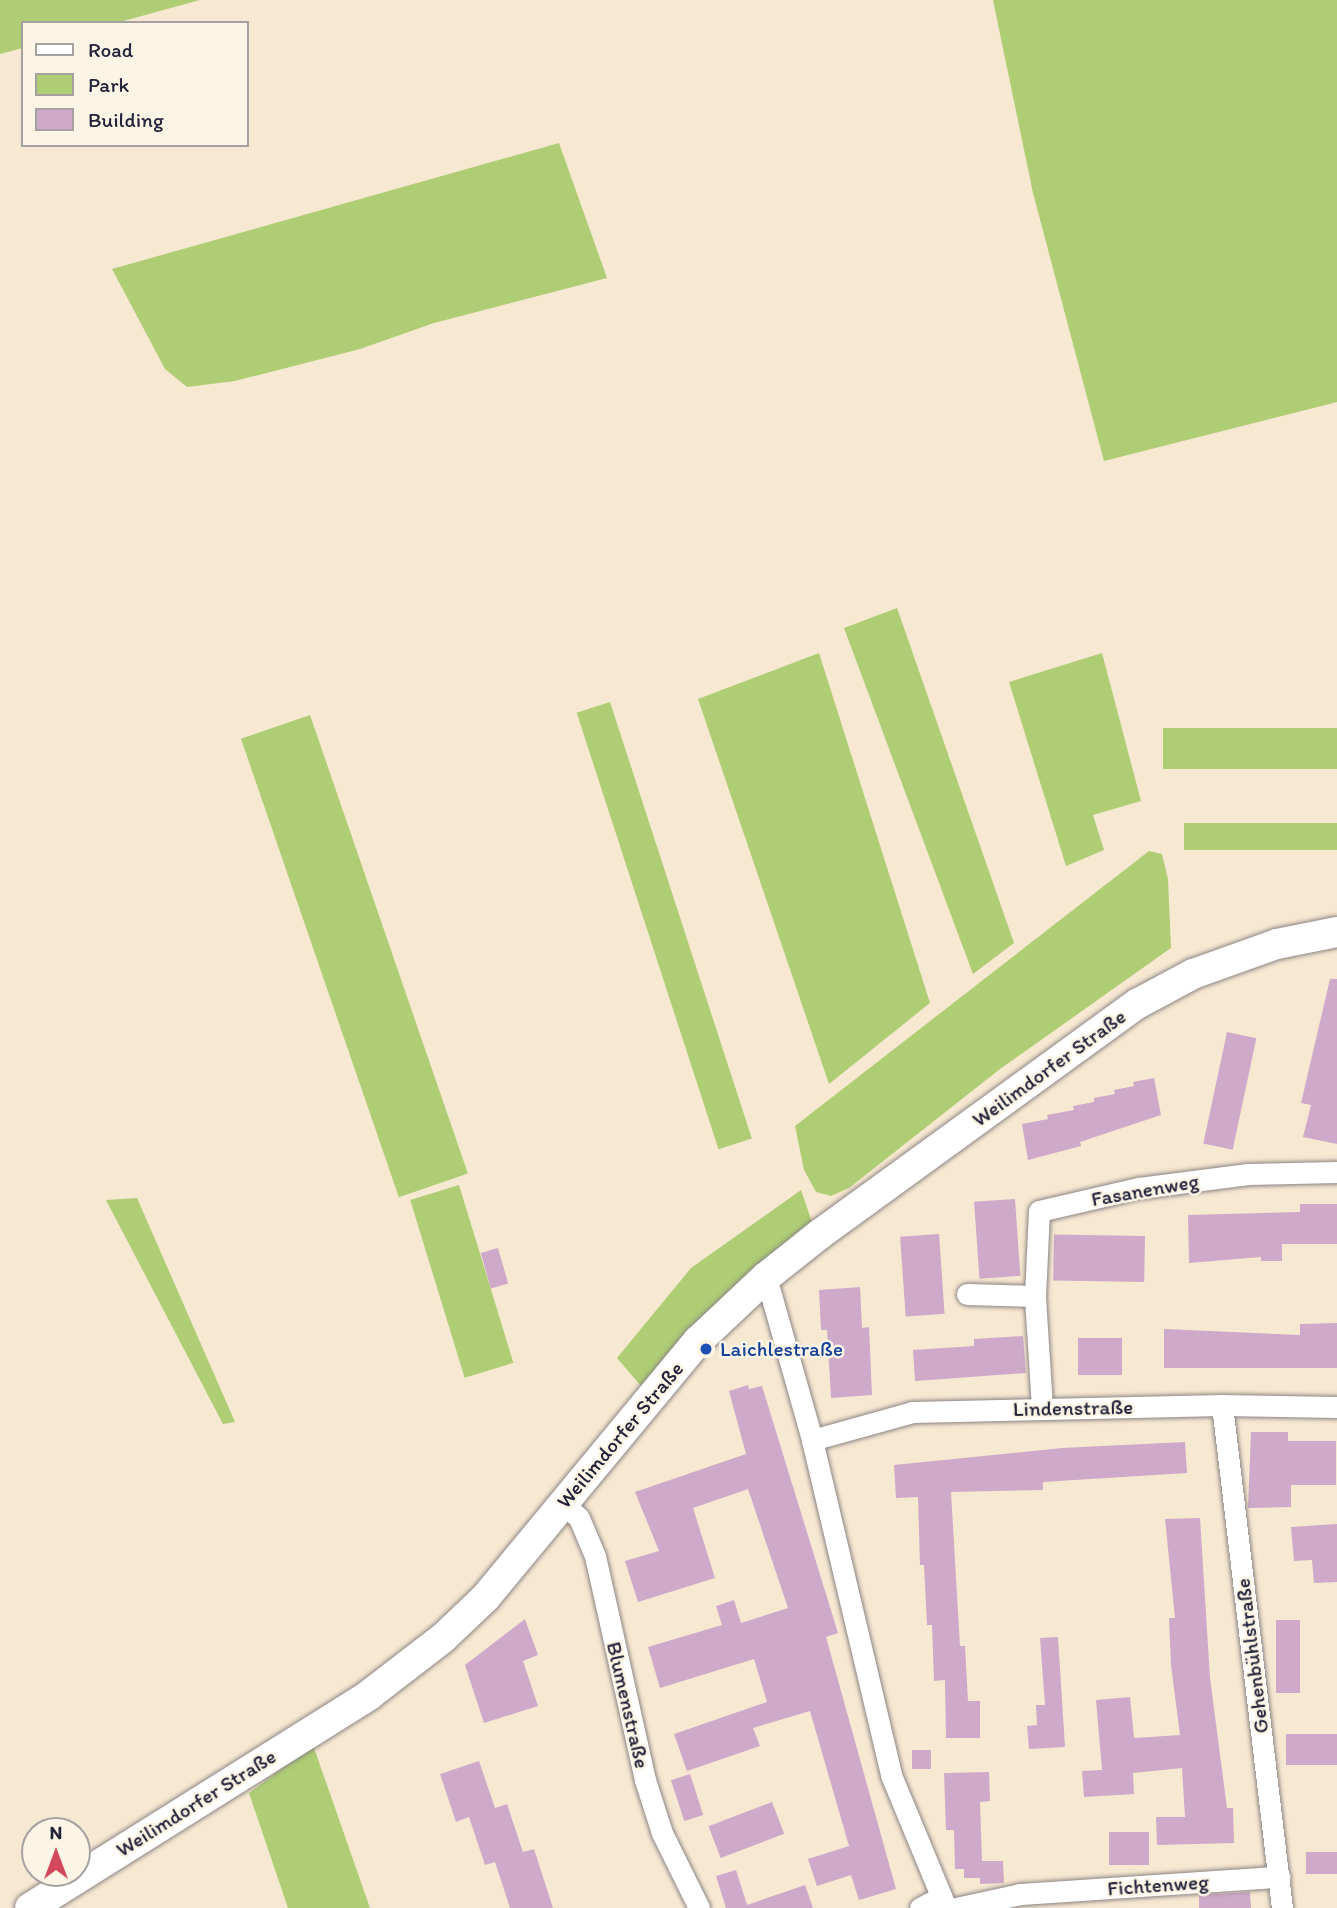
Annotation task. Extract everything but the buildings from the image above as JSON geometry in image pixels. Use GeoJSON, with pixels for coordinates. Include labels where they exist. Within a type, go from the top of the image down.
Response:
{"type":"FeatureCollection","features":[{"type":"Feature","properties":{"kind":"main road","name":"Weilimdorfer Straße"},"geometry":{"type":"LineString","coordinates":[[30,1908],[369,1695],[443,1638],[486,1597],[698,1341],[766,1277],[1137,1004],[1193,974],[1277,944],[1337,932]]}},
{"type":"Feature","properties":{"kind":"street","name":"Fasanenweg"},"geometry":{"type":"LineString","coordinates":[[1042,1408],[1035,1296],[1039,1210],[1166,1184],[1248,1174],[1337,1172]]}},
{"type":"Feature","properties":{"kind":"street"},"geometry":{"type":"LineString","coordinates":[[766,1277],[812,1440],[891,1775],[948,1904]]}},
{"type":"Feature","properties":{"kind":"street"},"geometry":{"type":"LineString","coordinates":[[967,1294],[1035,1296]]}},
{"type":"Feature","properties":{"kind":"street","name":"Lindenstraße"},"geometry":{"type":"LineString","coordinates":[[812,1440],[912,1412],[1222,1405],[1337,1407]]}},
{"type":"Feature","properties":{"kind":"street","name":"Gehenbühlstraße"},"geometry":{"type":"LineString","coordinates":[[1222,1405],[1282,1908]]}},
{"type":"Feature","properties":{"kind":"street","name":"Blumenstraße"},"geometry":{"type":"LineString","coordinates":[[562,1504],[579,1518],[591,1543],[645,1780],[662,1833],[699,1908]]}},
{"type":"Feature","properties":{"kind":"street","name":"Fichtenweg"},"geometry":{"type":"LineString","coordinates":[[920,1908],[1020,1894],[1279,1877]]}},
{"type":"Feature","properties":{"kind":"green space"},"geometry":{"type":"Polygon","coordinates":[[[0,0],[200,0],[123,21],[21,21],[21,49],[0,54],[0,0]]]}},
{"type":"Feature","properties":{"kind":"green space"},"geometry":{"type":"Polygon","coordinates":[[[993,0],[1337,0],[1337,402],[1104,461],[1033,193],[993,0]]]}},
{"type":"Feature","properties":{"kind":"green space"},"geometry":{"type":"Polygon","coordinates":[[[559,143],[607,278],[434,323],[360,349],[235,381],[187,387],[165,369],[112,269],[559,143]]]}},
{"type":"Feature","properties":{"kind":"green space"},"geometry":{"type":"Polygon","coordinates":[[[897,608],[1014,943],[973,974],[844,628],[897,608]]]}},
{"type":"Feature","properties":{"kind":"green space"},"geometry":{"type":"Polygon","coordinates":[[[819,653],[930,1003],[829,1084],[698,699],[819,653]]]}},
{"type":"Feature","properties":{"kind":"green space"},"geometry":{"type":"Polygon","coordinates":[[[1102,653],[1141,801],[1093,815],[1104,850],[1066,866],[1009,682],[1102,653]]]}},
{"type":"Feature","properties":{"kind":"green space"},"geometry":{"type":"Polygon","coordinates":[[[610,702],[752,1139],[719,1149],[577,713],[610,702]]]}},
{"type":"Feature","properties":{"kind":"green space"},"geometry":{"type":"Polygon","coordinates":[[[310,715],[468,1174],[399,1197],[241,739],[310,715]]]}},
{"type":"Feature","properties":{"kind":"green space"},"geometry":{"type":"Polygon","coordinates":[[[1163,728],[1337,728],[1337,769],[1163,769],[1163,728]]]}},
{"type":"Feature","properties":{"kind":"green space"},"geometry":{"type":"Polygon","coordinates":[[[1184,823],[1337,823],[1337,850],[1184,850],[1184,823]]]}},
{"type":"Feature","properties":{"kind":"green space"},"geometry":{"type":"Polygon","coordinates":[[[1149,851],[1162,854],[1168,879],[1171,948],[1000,1069],[849,1188],[831,1196],[816,1192],[804,1170],[795,1126],[1149,851]]]}},
{"type":"Feature","properties":{"kind":"green space"},"geometry":{"type":"Polygon","coordinates":[[[459,1185],[513,1363],[465,1378],[410,1200],[459,1185]]]}},
{"type":"Feature","properties":{"kind":"green space"},"geometry":{"type":"Polygon","coordinates":[[[801,1190],[812,1222],[701,1321],[641,1386],[617,1358],[691,1268],[801,1190]]]}},
{"type":"Feature","properties":{"kind":"green space"},"geometry":{"type":"Polygon","coordinates":[[[137,1198],[235,1422],[223,1424],[106,1200],[137,1198]]]}},
{"type":"Feature","properties":{"kind":"green space"},"geometry":{"type":"Polygon","coordinates":[[[313,1745],[370,1908],[288,1908],[249,1793],[313,1745]]]}},
{"type":"Feature","properties":{"kind":"place","name":"Laichlestraße"},"geometry":{"type":"Point","coordinates":[706,1349]}}]}
